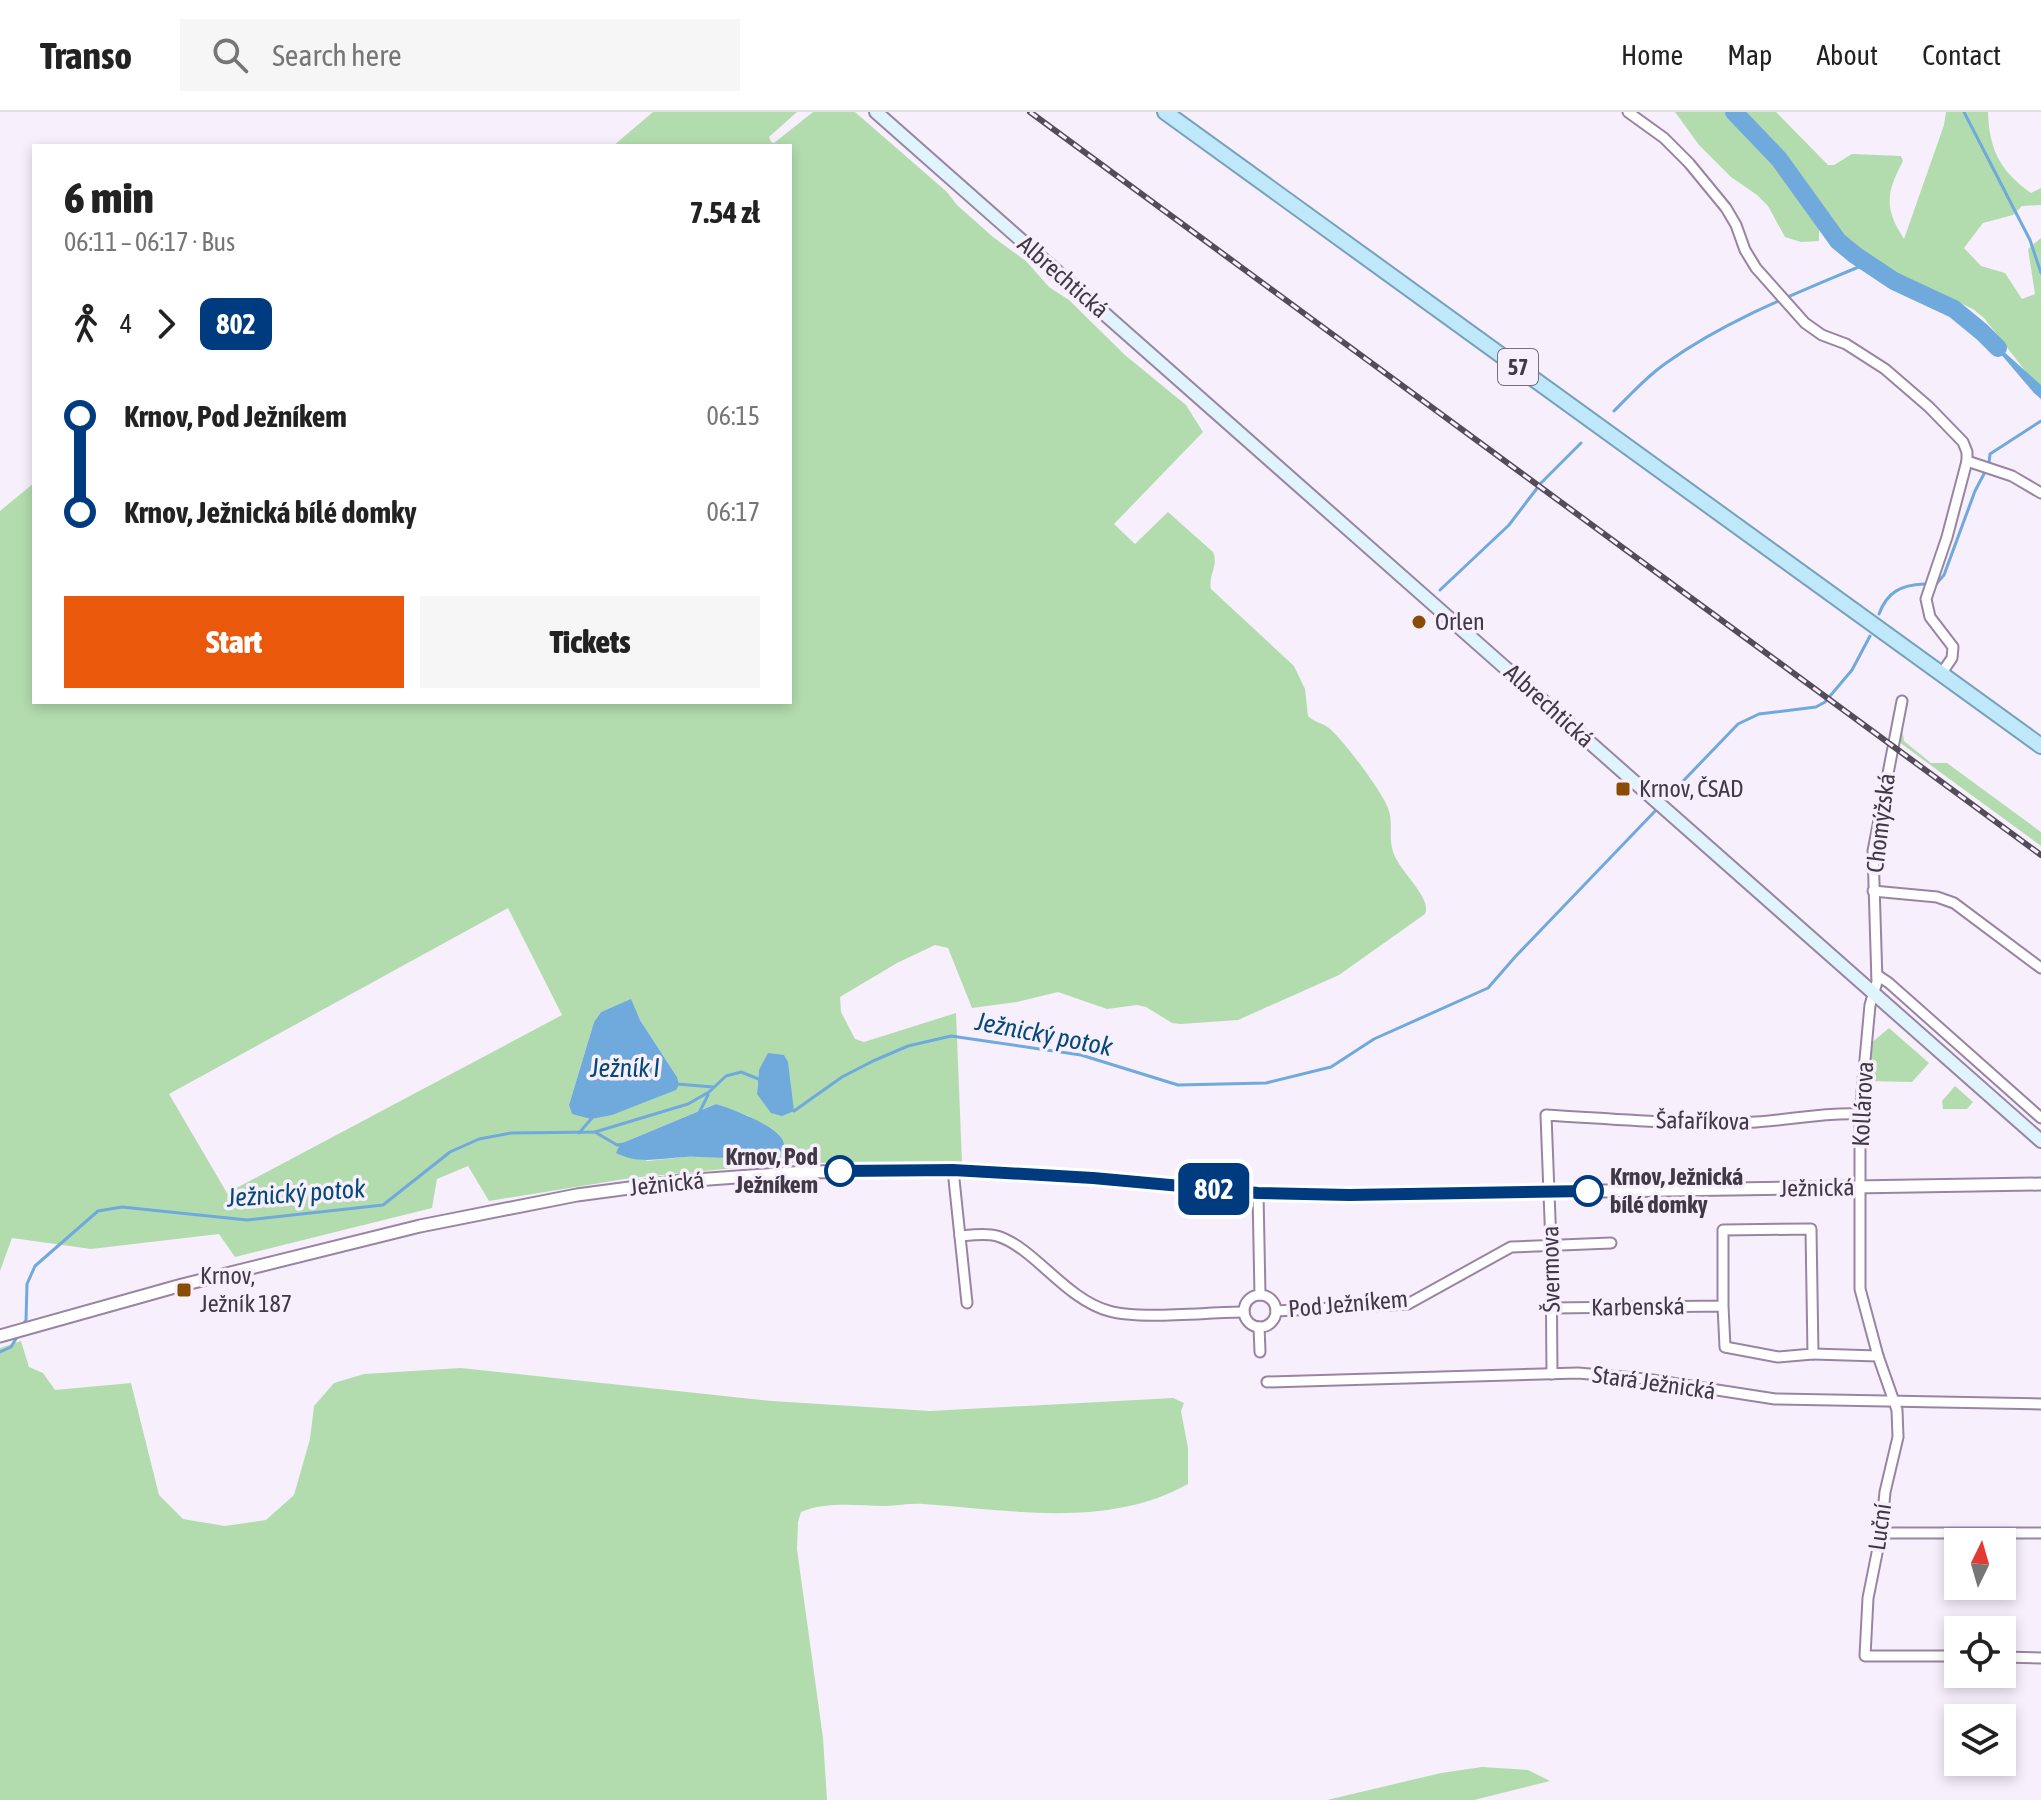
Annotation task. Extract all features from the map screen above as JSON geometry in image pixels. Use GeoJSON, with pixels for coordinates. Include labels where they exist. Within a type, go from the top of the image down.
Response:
{"type":"FeatureCollection","features":[{"type":"Feature","properties":{"kind":"main road","name":"Albrechtická"},"geometry":{"type":"LineString","coordinates":[[876,112],[2041,1141]]}},
{"type":"Feature","properties":{"kind":"main road","name":"57"},"geometry":{"type":"LineString","coordinates":[[1165,112],[2041,746]]}},
{"type":"Feature","properties":{"kind":"street"},"geometry":{"type":"LineString","coordinates":[[1628,112],[1664,138],[1689,163],[1726,208],[1750,259],[1813,330],[1867,356],[1929,407],[1963,442],[1967,461],[1947,537],[1927,595],[1930,617],[1953,647],[1952,658],[1941,674]]}},
{"type":"Feature","properties":{"kind":"street"},"geometry":{"type":"LineString","coordinates":[[1967,461],[2012,476],[2041,493]]}},
{"type":"Feature","properties":{"kind":"street","name":"Chomýžská"},"geometry":{"type":"LineString","coordinates":[[1874,994],[1877,975],[1873,851],[1902,701]]}},
{"type":"Feature","properties":{"kind":"street"},"geometry":{"type":"LineString","coordinates":[[1873,891],[1937,897],[1954,903],[2041,968]]}},
{"type":"Feature","properties":{"kind":"street"},"geometry":{"type":"LineString","coordinates":[[1877,975],[2041,1118]]}},
{"type":"Feature","properties":{"kind":"street","name":"Kollárova"},"geometry":{"type":"LineString","coordinates":[[1874,994],[1870,1005],[1860,1114],[1860,1289],[1893,1401]]}},
{"type":"Feature","properties":{"kind":"street","name":"Šafaříkova"},"geometry":{"type":"LineString","coordinates":[[1546,1115],[1712,1123],[1758,1122],[1831,1112],[1860,1114]]}},
{"type":"Feature","properties":{"kind":"street","name":"Švermova"},"geometry":{"type":"LineString","coordinates":[[1546,1115],[1552,1374]]}},
{"type":"Feature","properties":{"kind":"street"},"geometry":{"type":"LineString","coordinates":[[953,1170],[967,1303]]}},
{"type":"Feature","properties":{"kind":"street","name":"Ježnická"},"geometry":{"type":"LineString","coordinates":[[0,1336],[197,1281],[420,1226],[577,1195],[682,1181],[789,1173],[953,1170],[1093,1178],[1258,1193],[1349,1195],[2041,1184]]}},
{"type":"Feature","properties":{"kind":"street","name":"Pod Ježníkem"},"geometry":{"type":"LineString","coordinates":[[1258,1193],[1260,1295]]}},
{"type":"Feature","properties":{"kind":"street"},"geometry":{"type":"LineString","coordinates":[[1813,1354],[1811,1229],[1723,1230],[1725,1347],[1778,1357],[1813,1354],[1878,1356]]}},
{"type":"Feature","properties":{"kind":"street"},"geometry":{"type":"LineString","coordinates":[[960,1236],[994,1235],[1010,1241],[1084,1300],[1107,1310],[1127,1314],[1244,1312]]}},
{"type":"Feature","properties":{"kind":"street"},"geometry":{"type":"LineString","coordinates":[[1551,1245],[1611,1243]]}},
{"type":"Feature","properties":{"kind":"street","name":"Pod Ježníkem"},"geometry":{"type":"LineString","coordinates":[[1276,1311],[1408,1304],[1511,1247],[1551,1245]]}},
{"type":"Feature","properties":{"kind":"street","name":"Pod Ježníkem"},"geometry":{"type":"LineString","coordinates":[[1260,1295],[1274,1303],[1276,1311],[1267,1325],[1259,1327],[1246,1319],[1244,1312],[1251,1297],[1260,1295]]}},
{"type":"Feature","properties":{"kind":"street","name":"Karbenská"},"geometry":{"type":"LineString","coordinates":[[1552,1308],[1723,1306]]}},
{"type":"Feature","properties":{"kind":"street"},"geometry":{"type":"LineString","coordinates":[[1259,1327],[1260,1352]]}},
{"type":"Feature","properties":{"kind":"street","name":"Stará Ježnická"},"geometry":{"type":"LineString","coordinates":[[1267,1382],[1578,1373],[1646,1379],[1765,1398],[2041,1404]]}},
{"type":"Feature","properties":{"kind":"street","name":"Luční"},"geometry":{"type":"LineString","coordinates":[[1893,1401],[1898,1417],[1898,1444],[1886,1488],[1868,1598],[1865,1656],[1944,1656]]}},
{"type":"Feature","properties":{"kind":"street"},"geometry":{"type":"LineString","coordinates":[[1881,1533],[2041,1533]]}},
{"type":"Feature","properties":{"kind":"street"},"geometry":{"type":"LineString","coordinates":[[2016,1657],[2041,1658]]}},
{"type":"Feature","properties":{"kind":"green space"},"geometry":{"type":"Polygon","coordinates":[[[653,112],[797,112],[769,137],[774,143],[813,112],[855,112],[947,192],[993,237],[1026,261],[1049,287],[1069,300],[1125,355],[1186,405],[1203,432],[1114,524],[1135,544],[1168,512],[1213,552],[1215,561],[1211,589],[1294,666],[1305,689],[1308,716],[1336,734],[1384,800],[1390,815],[1394,854],[1422,896],[1425,914],[1339,975],[1238,1020],[1172,1023],[1146,1007],[1137,1005],[1107,1009],[1058,992],[972,1008],[948,948],[935,945],[897,963],[840,997],[841,1012],[855,1039],[864,1042],[956,1013],[962,1162],[786,1163],[631,1178],[489,1201],[468,1166],[437,1179],[432,1208],[235,1257],[219,1234],[91,1249],[12,1238],[0,1271],[0,511],[32,485],[32,704],[792,704],[792,144],[615,144],[653,112]],[[508,908],[169,1094],[227,1193],[562,1015],[508,908]],[[630,1000],[601,1012],[594,1022],[569,1105],[572,1113],[591,1119],[677,1077],[630,1000]],[[788,1062],[759,1070],[757,1094],[788,1062]],[[716,1104],[620,1144],[647,1161],[735,1157],[765,1150],[749,1116],[716,1104]]]}},
{"type":"Feature","properties":{"kind":"green space"},"geometry":{"type":"Polygon","coordinates":[[[1675,112],[1776,112],[1828,165],[1834,165],[1852,154],[1901,156],[1903,161],[1893,182],[1890,209],[1904,239],[1946,112],[1988,112],[1998,158],[2011,176],[2031,193],[2041,188],[2041,205],[2022,206],[2013,215],[1983,223],[1964,248],[1981,266],[2005,273],[2022,299],[2035,294],[2028,249],[2041,238],[2041,385],[2030,377],[1984,318],[1973,309],[1907,278],[1888,280],[1848,256],[1819,227],[1819,241],[1801,242],[1785,237],[1768,206],[1731,177],[1699,145],[1675,112]]]}},
{"type":"Feature","properties":{"kind":"green space"},"geometry":{"type":"Polygon","coordinates":[[[1902,729],[1904,741],[1931,763],[1947,763],[2041,832],[2041,846],[1899,742],[1902,729]]]}},
{"type":"Feature","properties":{"kind":"green space"},"geometry":{"type":"Polygon","coordinates":[[[1889,1028],[1929,1063],[1912,1082],[1868,1081],[1870,1044],[1889,1028]]]}},
{"type":"Feature","properties":{"kind":"green space"},"geometry":{"type":"Polygon","coordinates":[[[1955,1086],[1973,1102],[1967,1109],[1943,1109],[1942,1101],[1955,1086]]]}},
{"type":"Feature","properties":{"kind":"green space"},"geometry":{"type":"Polygon","coordinates":[[[21,1341],[29,1367],[43,1373],[55,1390],[131,1383],[159,1495],[183,1519],[225,1526],[266,1520],[294,1495],[310,1439],[314,1406],[334,1383],[364,1374],[461,1368],[772,1401],[930,1411],[1173,1398],[1184,1403],[1181,1411],[1188,1448],[1188,1484],[1157,1498],[1092,1512],[1024,1512],[918,1504],[832,1505],[801,1512],[797,1549],[823,1738],[827,1800],[0,1800],[0,1348],[21,1341]]]}},
{"type":"Feature","properties":{"kind":"green space"},"geometry":{"type":"Polygon","coordinates":[[[1482,1767],[1528,1770],[1550,1781],[1474,1800],[1327,1800],[1441,1773],[1482,1767]]]}},
{"type":"Feature","properties":{"kind":"water"},"geometry":{"type":"Polygon","coordinates":[[[1982,332],[2041,385],[2041,399],[2034,393],[1982,332]]]}},
{"type":"Feature","properties":{"kind":"water","name":"Ježník I"},"geometry":{"type":"Polygon","coordinates":[[[631,999],[679,1085],[676,1090],[612,1115],[591,1119],[572,1114],[569,1105],[594,1022],[601,1012],[631,999]]]}},
{"type":"Feature","properties":{"kind":"water"},"geometry":{"type":"Polygon","coordinates":[[[768,1053],[784,1055],[788,1062],[794,1111],[782,1116],[771,1113],[757,1094],[759,1070],[768,1053]]]}},
{"type":"Feature","properties":{"kind":"water"},"geometry":{"type":"Polygon","coordinates":[[[716,1104],[770,1128],[782,1139],[786,1152],[730,1158],[650,1160],[633,1159],[616,1153],[620,1144],[716,1104]]]}},
{"type":"Feature","properties":{"kind":"waterway"},"geometry":{"type":"LineString","coordinates":[[1734,112],[1779,159],[1838,241],[1894,281],[1954,309],[1998,348]]}},
{"type":"Feature","properties":{"kind":"waterway"},"geometry":{"type":"LineString","coordinates":[[1964,112],[2030,240],[2041,273]]}},
{"type":"Feature","properties":{"kind":"waterway"},"geometry":{"type":"LineString","coordinates":[[1614,411],[1661,366],[1716,332],[1868,263]]}},
{"type":"Feature","properties":{"kind":"waterway","name":"Ježnický potok"},"geometry":{"type":"LineString","coordinates":[[1989,463],[1990,454],[2041,421]]}},
{"type":"Feature","properties":{"kind":"waterway"},"geometry":{"type":"LineString","coordinates":[[1440,590],[1509,525],[1541,483],[1581,443]]}},
{"type":"Feature","properties":{"kind":"waterway","name":"Ježnický potok"},"geometry":{"type":"LineString","coordinates":[[1936,584],[1944,575],[1975,491],[1986,470]]}},
{"type":"Feature","properties":{"kind":"waterway","name":"Ježnický potok"},"geometry":{"type":"LineString","coordinates":[[1879,614],[1886,600],[1896,591],[1924,584]]}},
{"type":"Feature","properties":{"kind":"waterway","name":"Ježnický potok"},"geometry":{"type":"LineString","coordinates":[[1663,802],[1738,724],[1759,714],[1816,707],[1825,702],[1852,670],[1870,636]]}},
{"type":"Feature","properties":{"kind":"waterway","name":"Ježnický potok"},"geometry":{"type":"LineString","coordinates":[[794,1111],[842,1077],[873,1061],[908,1046],[951,1036],[1081,1055],[1178,1085],[1266,1083],[1331,1067],[1374,1039],[1488,988],[1658,808]]}},
{"type":"Feature","properties":{"kind":"waterway","name":"Ježnický potok"},"geometry":{"type":"LineString","coordinates":[[22,1326],[26,1320],[27,1284],[35,1266],[98,1211],[122,1207],[247,1220],[383,1205],[450,1152],[479,1139],[511,1133],[595,1132],[688,1104],[709,1092],[726,1076],[741,1072],[761,1080]]}},
{"type":"Feature","properties":{"kind":"waterway"},"geometry":{"type":"LineString","coordinates":[[677,1084],[713,1087]]}},
{"type":"Feature","properties":{"kind":"waterway"},"geometry":{"type":"LineString","coordinates":[[699,1113],[708,1095]]}},
{"type":"Feature","properties":{"kind":"waterway"},"geometry":{"type":"LineString","coordinates":[[579,1133],[592,1118]]}},
{"type":"Feature","properties":{"kind":"waterway"},"geometry":{"type":"LineString","coordinates":[[595,1132],[617,1145],[624,1144]]}},
{"type":"Feature","properties":{"kind":"waterway","name":"Ježnický potok"},"geometry":{"type":"LineString","coordinates":[[0,1352],[11,1347],[17,1337]]}},
{"type":"Feature","properties":{"kind":"railway"},"geometry":{"type":"LineString","coordinates":[[1030,112],[2041,855]]}},
{"type":"Feature","properties":{"kind":"bus line","name":"802"},"geometry":{"type":"LineString","coordinates":[[840,1171],[953,1170],[1093,1178],[1258,1193],[1349,1195],[1588,1191]]}},
{"type":"Feature","properties":{"kind":"place","name":"Orlen"},"geometry":{"type":"Point","coordinates":[1419,622]}},
{"type":"Feature","properties":{"kind":"place","name":"Krnov, ČSAD"},"geometry":{"type":"Point","coordinates":[1623,789]}},
{"type":"Feature","properties":{"kind":"place","name":"Krnov, Pod Ježníkem"},"geometry":{"type":"Point","coordinates":[840,1171]}},
{"type":"Feature","properties":{"kind":"place","name":"Krnov, Ježnická bílé domky"},"geometry":{"type":"Point","coordinates":[1588,1191]}},
{"type":"Feature","properties":{"kind":"place","name":"Krnov, Ježník 187"},"geometry":{"type":"Point","coordinates":[184,1290]}}]}
